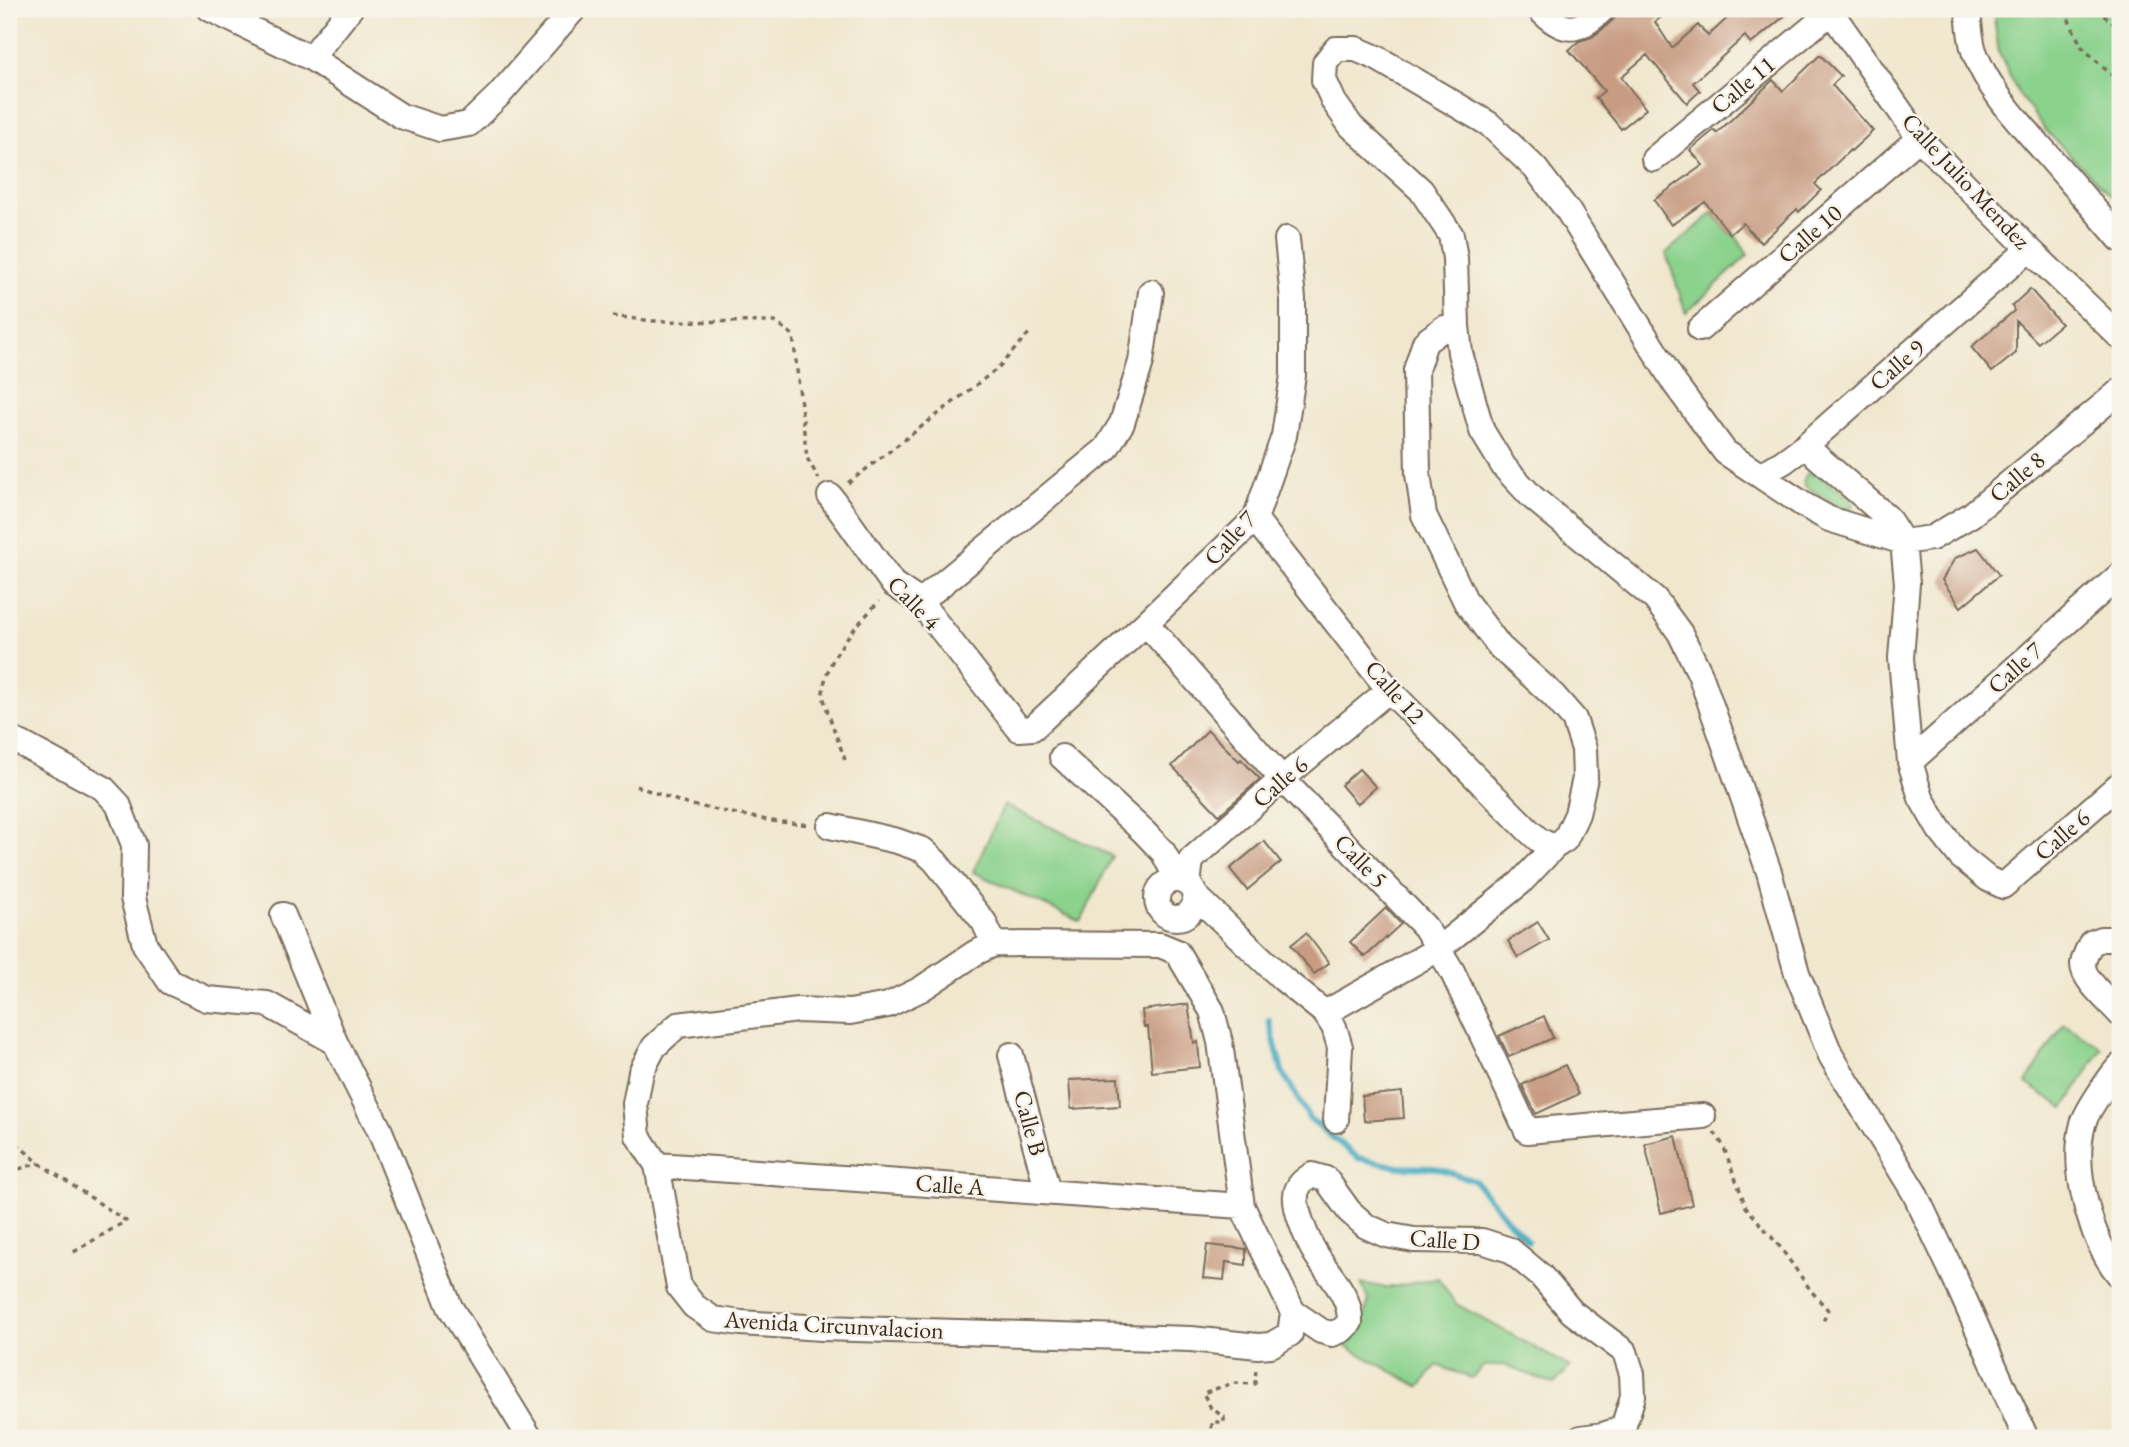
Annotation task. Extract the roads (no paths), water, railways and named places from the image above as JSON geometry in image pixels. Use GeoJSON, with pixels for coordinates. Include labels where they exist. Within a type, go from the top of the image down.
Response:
{"type":"FeatureCollection","features":[{"type":"Feature","properties":{"kind":"street"},"geometry":{"type":"LineString","coordinates":[[210,9],[311,58],[401,116],[440,129],[468,124],[499,95],[573,9]]}},
{"type":"Feature","properties":{"kind":"street"},"geometry":{"type":"LineString","coordinates":[[311,58],[350,9]]}},
{"type":"Feature","properties":{"kind":"street"},"geometry":{"type":"LineString","coordinates":[[1539,9],[1555,25],[1569,28],[1590,22],[1603,9]]}},
{"type":"Feature","properties":{"kind":"street"},"geometry":{"type":"LineString","coordinates":[[1968,9],[1974,51],[1986,77],[2016,120],[2120,239]]}},
{"type":"Feature","properties":{"kind":"street","name":"Calle Julio Mendez"},"geometry":{"type":"LineString","coordinates":[[1830,10],[1919,138],[2120,337]]}},
{"type":"Feature","properties":{"kind":"street","name":"Calle 11"},"geometry":{"type":"LineString","coordinates":[[1654,159],[1830,10]]}},
{"type":"Feature","properties":{"kind":"street"},"geometry":{"type":"LineString","coordinates":[[1903,542],[1829,519],[1725,452],[1675,384],[1568,211],[1535,168],[1489,124],[1405,73],[1356,49],[1336,50],[1325,62],[1324,80],[1334,102],[1351,126],[1421,190],[1451,235],[1455,258],[1460,353],[1482,431],[1504,467],[1532,497],[1655,600],[1680,633],[1700,674],[1769,872],[1797,973],[1831,1056],[1914,1192],[2026,1438]]}},
{"type":"Feature","properties":{"kind":"street","name":"Calle 10"},"geometry":{"type":"LineString","coordinates":[[1700,329],[1919,138]]}},
{"type":"Feature","properties":{"kind":"street","name":"Calle 7"},"geometry":{"type":"LineString","coordinates":[[1033,728],[1255,519],[1284,436],[1293,374],[1293,299],[1287,239]]}},
{"type":"Feature","properties":{"kind":"street","name":"Calle 9"},"geometry":{"type":"LineString","coordinates":[[1761,475],[1805,446],[2029,249]]}},
{"type":"Feature","properties":{"kind":"street"},"geometry":{"type":"LineString","coordinates":[[920,602],[1106,449],[1122,423],[1141,362],[1151,292]]}},
{"type":"Feature","properties":{"kind":"street"},"geometry":{"type":"LineString","coordinates":[[1325,1013],[1438,949],[1520,883],[1565,840],[1577,814],[1585,778],[1584,749],[1574,719],[1553,695],[1500,647],[1466,602],[1424,515],[1418,474],[1416,370],[1425,342],[1444,328],[1457,326]]}},
{"type":"Feature","properties":{"kind":"street","name":"Calle 8"},"geometry":{"type":"LineString","coordinates":[[1903,542],[1932,538],[1970,515],[2120,391]]}},
{"type":"Feature","properties":{"kind":"street"},"geometry":{"type":"LineString","coordinates":[[1805,446],[1887,517],[1903,542],[1907,583],[1900,658],[1910,762]]}},
{"type":"Feature","properties":{"kind":"street","name":"Calle 4"},"geometry":{"type":"LineString","coordinates":[[830,496],[893,584],[920,602],[1019,729],[1033,728]]}},
{"type":"Feature","properties":{"kind":"street","name":"Calle 12"},"geometry":{"type":"LineString","coordinates":[[1255,519],[1389,690],[1528,830],[1539,840],[1555,847]]}},
{"type":"Feature","properties":{"kind":"street","name":"Calle 7"},"geometry":{"type":"LineString","coordinates":[[1910,762],[2120,575]]}},
{"type":"Feature","properties":{"kind":"street","name":"Calle 5"},"geometry":{"type":"LineString","coordinates":[[1146,624],[1282,779],[1425,927],[1452,971],[1527,1131],[1703,1116]]}},
{"type":"Feature","properties":{"kind":"street","name":"Calle 6"},"geometry":{"type":"LineString","coordinates":[[1160,945],[1168,916],[1186,915],[1194,906],[1186,886],[1191,860],[1282,779],[1389,690]]}},
{"type":"Feature","properties":{"kind":"street"},"geometry":{"type":"LineString","coordinates":[[9,739],[103,788],[118,804],[134,845],[133,898],[145,945],[170,982],[207,999],[267,1004],[335,1042]]}},
{"type":"Feature","properties":{"kind":"street"},"geometry":{"type":"LineString","coordinates":[[1062,757],[1144,832],[1163,852],[1186,886],[1283,979],[1325,1013],[1334,1027],[1340,1047],[1336,1120]]}},
{"type":"Feature","properties":{"kind":"street","name":"Calle 6"},"geometry":{"type":"LineString","coordinates":[[1910,762],[1921,798],[1939,830],[1961,857],[1988,880],[2003,886],[2120,784]]}},
{"type":"Feature","properties":{"kind":"street"},"geometry":{"type":"LineString","coordinates":[[830,826],[897,841],[923,850],[936,861],[984,922],[994,944]]}},
{"type":"Feature","properties":{"kind":"street"},"geometry":{"type":"LineString","coordinates":[[283,915],[335,1042],[380,1131],[450,1307],[530,1438]]}},
{"type":"Feature","properties":{"kind":"street"},"geometry":{"type":"LineString","coordinates":[[2120,939],[2101,939],[2091,943],[2083,964],[2084,972],[2120,1014]]}},
{"type":"Feature","properties":{"kind":"street","name":"Avenida Circunvalacion"},"geometry":{"type":"LineString","coordinates":[[1160,945],[994,944],[975,953],[921,989],[888,1005],[850,1012],[771,1012],[678,1025],[654,1047],[641,1072],[635,1104],[638,1136],[657,1165],[680,1287],[694,1306],[713,1319],[741,1323],[822,1328],[1191,1339],[1258,1346],[1271,1345],[1290,1335],[1293,1312]]}},
{"type":"Feature","properties":{"kind":"street"},"geometry":{"type":"LineString","coordinates":[[1160,945],[1177,952],[1212,1011],[1220,1042],[1242,1206],[1293,1312]]}},
{"type":"Feature","properties":{"kind":"street"},"geometry":{"type":"LineString","coordinates":[[2090,980],[2120,988]]}},
{"type":"Feature","properties":{"kind":"street","name":"Calle B"},"geometry":{"type":"LineString","coordinates":[[1011,1055],[1048,1192]]}},
{"type":"Feature","properties":{"kind":"street"},"geometry":{"type":"LineString","coordinates":[[2118,1068],[2083,1122],[2078,1163],[2087,1213],[2112,1266],[2120,1276]]}},
{"type":"Feature","properties":{"kind":"street","name":"Calle A"},"geometry":{"type":"LineString","coordinates":[[657,1165],[1242,1206]]}},
{"type":"Feature","properties":{"kind":"street","name":"Calle D"},"geometry":{"type":"LineString","coordinates":[[1293,1312],[1321,1331],[1332,1334],[1342,1330],[1350,1322],[1351,1312],[1346,1300],[1314,1252],[1298,1211],[1296,1195],[1302,1181],[1312,1175],[1326,1179],[1349,1211],[1366,1226],[1386,1235],[1414,1240],[1482,1241],[1510,1250],[1541,1276],[1572,1312],[1625,1352],[1632,1374],[1633,1396],[1623,1428],[1603,1435],[1581,1438]]}},
{"type":"Feature","properties":{"kind":"waterway"},"geometry":{"type":"LineString","coordinates":[[1269,1020],[1282,1071],[1309,1118],[1358,1158],[1398,1167],[1436,1168],[1475,1181],[1528,1241]]}}]}
